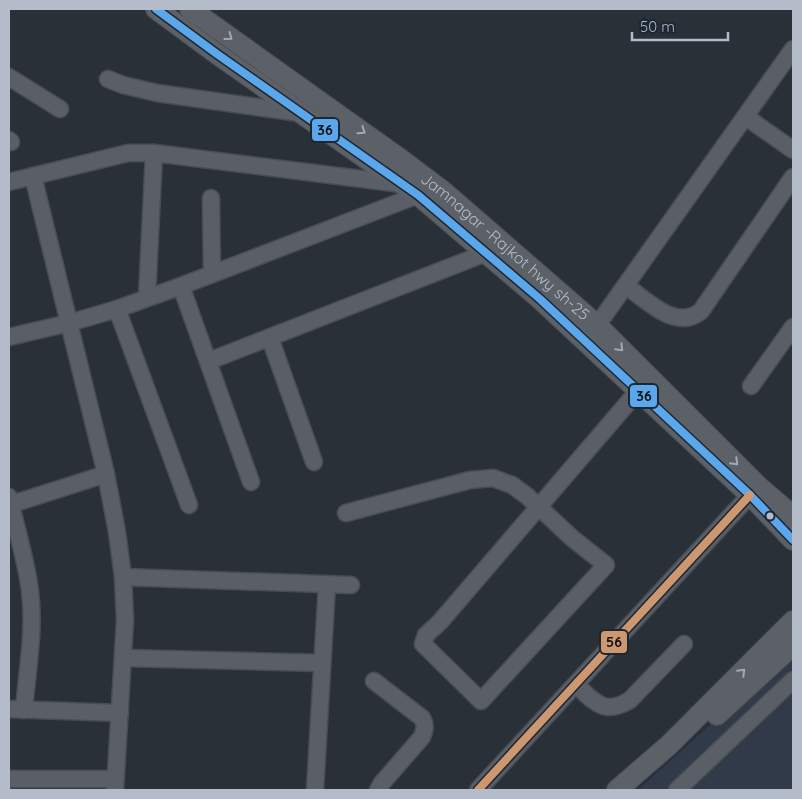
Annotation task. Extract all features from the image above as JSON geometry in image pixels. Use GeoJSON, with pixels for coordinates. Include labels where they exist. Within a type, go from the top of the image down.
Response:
{"type":"FeatureCollection","features":[{"type":"Feature","properties":{"kind":"main road"},"geometry":{"type":"LineString","coordinates":[[156,9],[300,113],[418,188],[486,253],[540,299],[750,496],[793,540]]}},
{"type":"Feature","properties":{"kind":"main road","name":"Jamnagar -Rajkot hwy sh-25"},"geometry":{"type":"LineString","coordinates":[[190,9],[418,188],[597,325],[758,486],[793,516]]}},
{"type":"Feature","properties":{"kind":"main road"},"geometry":{"type":"LineString","coordinates":[[618,790],[669,745],[793,621]]}},
{"type":"Feature","properties":{"kind":"main road"},"geometry":{"type":"LineString","coordinates":[[635,790],[793,646]]}},
{"type":"Feature","properties":{"kind":"street"},"geometry":{"type":"LineString","coordinates":[[585,342],[793,49]]}},
{"type":"Feature","properties":{"kind":"street"},"geometry":{"type":"LineString","coordinates":[[9,77],[60,109]]}},
{"type":"Feature","properties":{"kind":"street"},"geometry":{"type":"LineString","coordinates":[[108,79],[157,92],[300,113]]}},
{"type":"Feature","properties":{"kind":"street"},"geometry":{"type":"LineString","coordinates":[[746,117],[793,150]]}},
{"type":"Feature","properties":{"kind":"street"},"geometry":{"type":"LineString","coordinates":[[9,182],[128,153],[154,153],[418,188]]}},
{"type":"Feature","properties":{"kind":"street"},"geometry":{"type":"LineString","coordinates":[[147,297],[154,153]]}},
{"type":"Feature","properties":{"kind":"street"},"geometry":{"type":"LineString","coordinates":[[9,779],[26,785],[115,784],[124,658],[123,577],[117,532],[106,474],[33,176]]}},
{"type":"Feature","properties":{"kind":"street"},"geometry":{"type":"LineString","coordinates":[[626,286],[670,317],[693,318],[701,311],[793,177]]}},
{"type":"Feature","properties":{"kind":"street"},"geometry":{"type":"LineString","coordinates":[[9,337],[69,323],[181,286],[418,188]]}},
{"type":"Feature","properties":{"kind":"street"},"geometry":{"type":"LineString","coordinates":[[211,198],[212,274]]}},
{"type":"Feature","properties":{"kind":"street"},"geometry":{"type":"LineString","coordinates":[[209,360],[486,253]]}},
{"type":"Feature","properties":{"kind":"street"},"geometry":{"type":"LineString","coordinates":[[181,286],[252,482]]}},
{"type":"Feature","properties":{"kind":"street"},"geometry":{"type":"LineString","coordinates":[[117,308],[189,505]]}},
{"type":"Feature","properties":{"kind":"street"},"geometry":{"type":"LineString","coordinates":[[751,386],[793,327]]}},
{"type":"Feature","properties":{"kind":"street"},"geometry":{"type":"LineString","coordinates":[[270,338],[314,462]]}},
{"type":"Feature","properties":{"kind":"street"},"geometry":{"type":"LineString","coordinates":[[346,513],[470,480],[493,478],[512,485],[538,506],[572,538],[606,565],[481,701],[423,644],[426,635],[440,622],[538,506],[638,391]]}},
{"type":"Feature","properties":{"kind":"street"},"geometry":{"type":"LineString","coordinates":[[106,474],[9,502],[23,555],[30,592],[31,633],[16,709],[120,713]]}},
{"type":"Feature","properties":{"kind":"street"},"geometry":{"type":"LineString","coordinates":[[478,790],[750,496]]}},
{"type":"Feature","properties":{"kind":"street"},"geometry":{"type":"LineString","coordinates":[[123,577],[351,585]]}},
{"type":"Feature","properties":{"kind":"street"},"geometry":{"type":"LineString","coordinates":[[315,790],[327,584]]}},
{"type":"Feature","properties":{"kind":"street"},"geometry":{"type":"LineString","coordinates":[[576,685],[597,703],[606,707],[620,706],[630,700],[684,644]]}},
{"type":"Feature","properties":{"kind":"street"},"geometry":{"type":"LineString","coordinates":[[124,658],[321,663]]}},
{"type":"Feature","properties":{"kind":"street"},"geometry":{"type":"LineString","coordinates":[[677,790],[793,680]]}},
{"type":"Feature","properties":{"kind":"street"},"geometry":{"type":"LineString","coordinates":[[374,681],[422,718],[425,724],[422,738],[378,790]]}},
{"type":"Feature","properties":{"kind":"shaded area"},"geometry":{"type":"Polygon","coordinates":[[[793,650],[793,790],[638,790],[793,650]]]}},
{"type":"Feature","properties":{"kind":"transit line","name":"36"},"geometry":{"type":"LineString","coordinates":[[156,9],[418,195],[540,299],[750,495],[793,540]]}},
{"type":"Feature","properties":{"kind":"transit line","name":"56"},"geometry":{"type":"LineString","coordinates":[[478,790],[750,495]]}}]}
